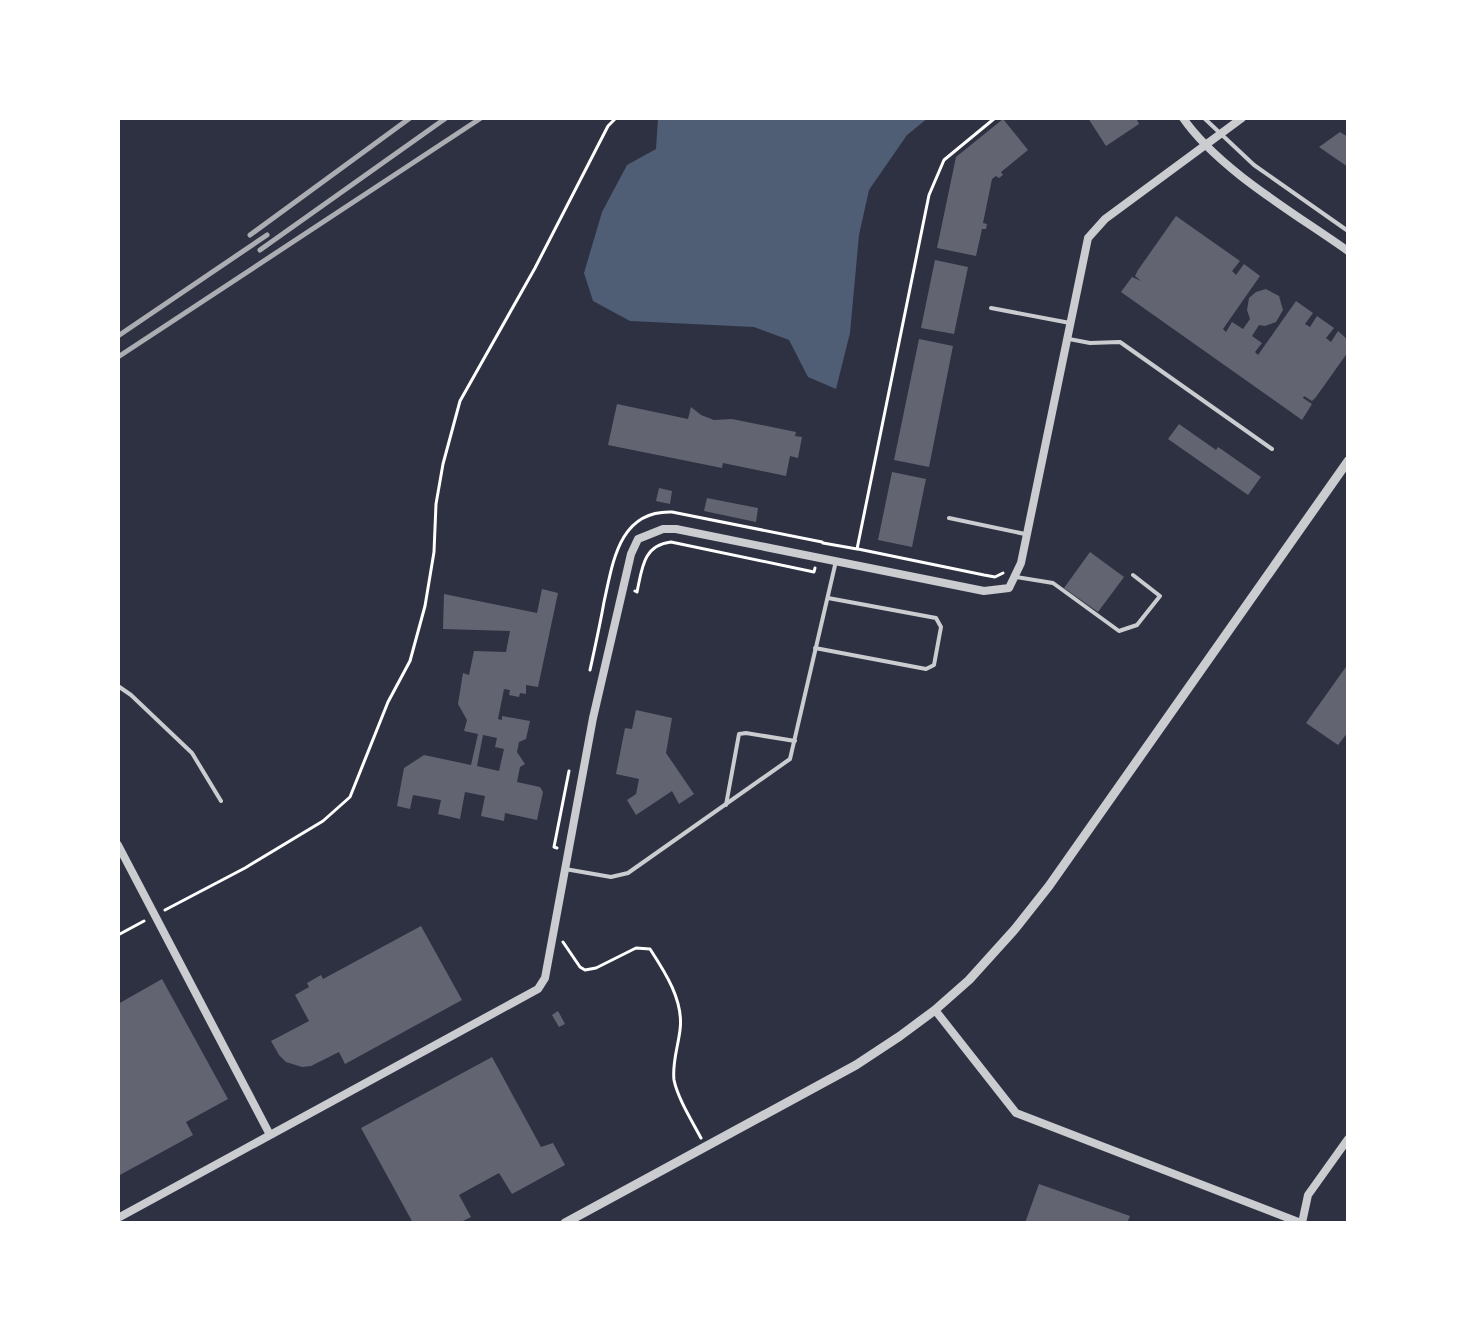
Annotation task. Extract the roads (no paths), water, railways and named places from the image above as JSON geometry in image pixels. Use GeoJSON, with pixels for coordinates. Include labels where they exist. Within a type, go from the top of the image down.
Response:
{"type":"FeatureCollection","features":[{"type":"Feature","properties":{"kind":"street"},"geometry":{"type":"LineString","coordinates":[[1183,118],[1204,146],[1230,167],[1348,251]]}},
{"type":"Feature","properties":{"kind":"street"},"geometry":{"type":"LineString","coordinates":[[118,1218],[538,989],[545,978],[593,718],[631,554],[638,539],[663,529],[676,529],[984,591],[1009,588],[1016,577],[1026,534],[1088,238],[1105,219],[1242,118]]}},
{"type":"Feature","properties":{"kind":"street"},"geometry":{"type":"LineString","coordinates":[[565,1223],[856,1065],[935,1010],[993,955],[1049,886],[1348,461]]}},
{"type":"Feature","properties":{"kind":"street"},"geometry":{"type":"LineString","coordinates":[[118,845],[269,1133]]}},
{"type":"Feature","properties":{"kind":"street"},"geometry":{"type":"LineString","coordinates":[[935,1010],[1016,1113],[1302,1223],[1308,1195],[1348,1139]]}},
{"type":"Feature","properties":{"kind":"lane"},"geometry":{"type":"LineString","coordinates":[[1204,118],[1254,165],[1348,231]]}},
{"type":"Feature","properties":{"kind":"lane"},"geometry":{"type":"LineString","coordinates":[[991,308],[1070,323]]}},
{"type":"Feature","properties":{"kind":"lane"},"geometry":{"type":"LineString","coordinates":[[1066,339],[1090,343],[1120,342],[1272,449]]}},
{"type":"Feature","properties":{"kind":"lane"},"geometry":{"type":"LineString","coordinates":[[949,518],[1026,534]]}},
{"type":"Feature","properties":{"kind":"lane"},"geometry":{"type":"LineString","coordinates":[[565,869],[611,877],[623,876],[790,759],[836,561]]}},
{"type":"Feature","properties":{"kind":"lane"},"geometry":{"type":"LineString","coordinates":[[1016,577],[1053,583],[1119,631],[1137,625],[1160,596],[1133,575]]}},
{"type":"Feature","properties":{"kind":"lane"},"geometry":{"type":"LineString","coordinates":[[815,648],[926,669],[934,665],[941,627],[936,618],[828,598]]}},
{"type":"Feature","properties":{"kind":"lane"},"geometry":{"type":"LineString","coordinates":[[118,686],[192,753],[221,801]]}},
{"type":"Feature","properties":{"kind":"lane"},"geometry":{"type":"LineString","coordinates":[[726,805],[739,734],[795,741]]}},
{"type":"Feature","properties":{"kind":"water"},"geometry":{"type":"Polygon","coordinates":[[[658,118],[928,118],[907,135],[869,190],[859,235],[850,333],[836,389],[808,377],[789,340],[754,327],[630,321],[593,301],[584,273],[602,212],[627,165],[656,149],[658,118]]]}},
{"type":"Feature","properties":{"kind":"railway"},"geometry":{"type":"LineString","coordinates":[[250,235],[410,118]]}},
{"type":"Feature","properties":{"kind":"railway"},"geometry":{"type":"LineString","coordinates":[[260,250],[446,118]]}},
{"type":"Feature","properties":{"kind":"railway"},"geometry":{"type":"LineString","coordinates":[[118,357],[481,118]]}},
{"type":"Feature","properties":{"kind":"railway"},"geometry":{"type":"LineString","coordinates":[[118,336],[267,235]]}}]}
